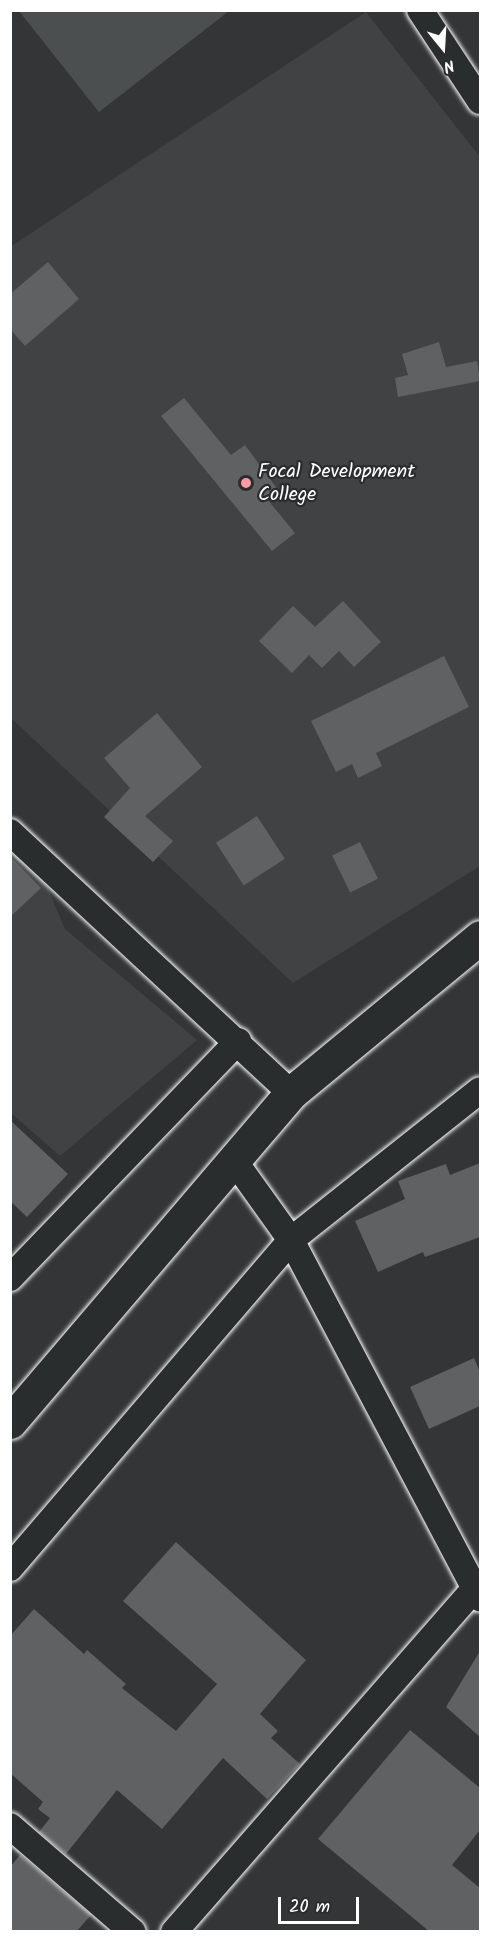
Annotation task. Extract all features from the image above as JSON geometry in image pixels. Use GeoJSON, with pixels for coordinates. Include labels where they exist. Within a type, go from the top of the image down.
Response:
{"type":"FeatureCollection","features":[{"type":"Feature","properties":{"kind":"main road"},"geometry":{"type":"LineString","coordinates":[[10,1422],[291,1093],[476,948]]}},
{"type":"Feature","properties":{"kind":"street"},"geometry":{"type":"LineString","coordinates":[[420,10],[480,101]]}},
{"type":"Feature","properties":{"kind":"street"},"geometry":{"type":"LineString","coordinates":[[10,832],[238,1041],[291,1093]]}},
{"type":"Feature","properties":{"kind":"street"},"geometry":{"type":"LineString","coordinates":[[10,1278],[238,1041]]}},
{"type":"Feature","properties":{"kind":"street"},"geometry":{"type":"LineString","coordinates":[[10,1568],[291,1240],[480,1089]]}},
{"type":"Feature","properties":{"kind":"street"},"geometry":{"type":"LineString","coordinates":[[174,1932],[477,1594],[291,1240],[233,1159]]}},
{"type":"Feature","properties":{"kind":"street"},"geometry":{"type":"LineString","coordinates":[[10,1826],[133,1932]]}},
{"type":"Feature","properties":{"kind":"shaded area"},"geometry":{"type":"Polygon","coordinates":[[[19,11],[229,11],[99,112],[19,11]]]}},
{"type":"Feature","properties":{"kind":"shaded area","name":"Focal Development College"},"geometry":{"type":"Polygon","coordinates":[[[366,12],[480,157],[480,866],[293,983],[11,718],[10,247],[366,12]]]}},
{"type":"Feature","properties":{"kind":"shaded area"},"geometry":{"type":"Polygon","coordinates":[[[10,844],[41,872],[65,929],[197,1040],[60,1156],[11,1113],[10,844]]]}},
{"type":"Feature","properties":{"kind":"building"},"geometry":{"type":"Polygon","coordinates":[[[48,262],[79,299],[25,346],[10,329],[10,294],[48,262]]]}},
{"type":"Feature","properties":{"kind":"building"},"geometry":{"type":"Polygon","coordinates":[[[439,342],[446,367],[477,361],[480,381],[398,397],[395,378],[408,375],[402,354],[439,342]]]}},
{"type":"Feature","properties":{"kind":"building"},"geometry":{"type":"Polygon","coordinates":[[[184,398],[231,455],[245,445],[278,490],[267,499],[295,533],[272,551],[161,416],[184,398]]]}},
{"type":"Feature","properties":{"kind":"building"},"geometry":{"type":"Polygon","coordinates":[[[343,601],[381,642],[354,667],[339,651],[322,668],[309,655],[292,673],[259,641],[293,606],[315,627],[343,601]]]}},
{"type":"Feature","properties":{"kind":"building"},"geometry":{"type":"Polygon","coordinates":[[[444,656],[469,707],[376,753],[382,766],[358,778],[352,764],[336,772],[311,721],[444,656]]]}},
{"type":"Feature","properties":{"kind":"building"},"geometry":{"type":"Polygon","coordinates":[[[157,713],[202,767],[145,816],[173,841],[153,862],[104,817],[130,788],[104,758],[157,713]]]}},
{"type":"Feature","properties":{"kind":"building"},"geometry":{"type":"Polygon","coordinates":[[[257,816],[285,859],[244,885],[216,843],[257,816]]]}},
{"type":"Feature","properties":{"kind":"building"},"geometry":{"type":"Polygon","coordinates":[[[360,842],[378,879],[350,892],[332,856],[360,842]]]}},
{"type":"Feature","properties":{"kind":"building"},"geometry":{"type":"Polygon","coordinates":[[[10,856],[41,888],[10,917],[10,856]]]}},
{"type":"Feature","properties":{"kind":"building"},"geometry":{"type":"Polygon","coordinates":[[[10,1120],[68,1174],[27,1217],[10,1201],[10,1120]]]}},
{"type":"Feature","properties":{"kind":"building"},"geometry":{"type":"Polygon","coordinates":[[[480,1163],[480,1237],[425,1257],[423,1252],[378,1272],[355,1221],[405,1199],[398,1181],[446,1164],[450,1175],[480,1163]]]}},
{"type":"Feature","properties":{"kind":"building"},"geometry":{"type":"Polygon","coordinates":[[[474,1358],[480,1372],[480,1406],[429,1429],[410,1387],[474,1358]]]}},
{"type":"Feature","properties":{"kind":"building"},"geometry":{"type":"Polygon","coordinates":[[[176,1542],[306,1660],[260,1714],[278,1731],[271,1738],[300,1764],[267,1799],[223,1758],[162,1829],[117,1790],[66,1854],[39,1832],[50,1818],[38,1809],[43,1802],[10,1773],[10,1636],[34,1609],[84,1654],[87,1650],[126,1684],[122,1688],[176,1731],[217,1684],[123,1601],[176,1542]]]}},
{"type":"Feature","properties":{"kind":"building"},"geometry":{"type":"Polygon","coordinates":[[[480,1651],[480,1737],[446,1707],[480,1651]]]}},
{"type":"Feature","properties":{"kind":"building"},"geometry":{"type":"Polygon","coordinates":[[[410,1730],[480,1788],[480,1830],[452,1865],[480,1888],[480,1932],[430,1932],[318,1839],[410,1730]]]}},
{"type":"Feature","properties":{"kind":"building"},"geometry":{"type":"Polygon","coordinates":[[[20,1855],[91,1915],[76,1932],[10,1932],[10,1867],[20,1855]]]}},
{"type":"Feature","properties":{"kind":"place","name":"Focal Development College"},"geometry":{"type":"Point","coordinates":[246,483]}}]}
